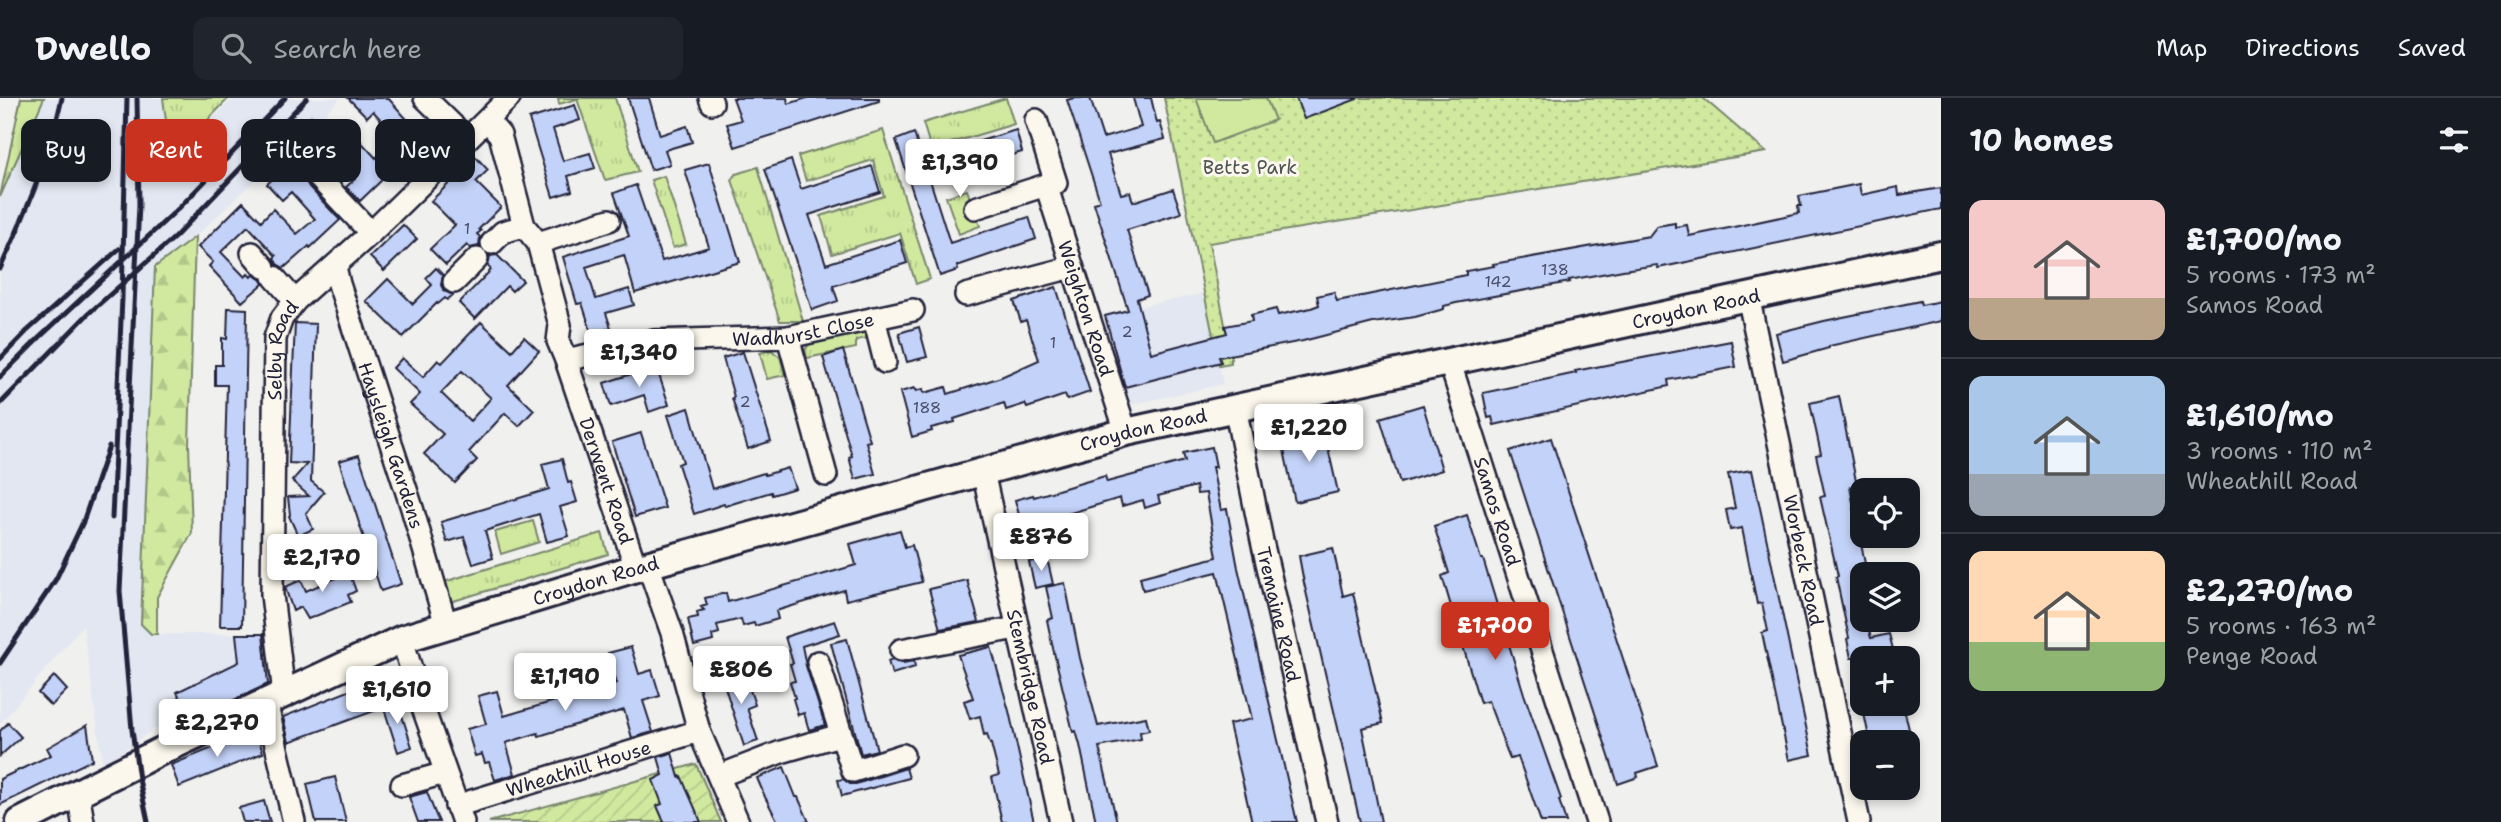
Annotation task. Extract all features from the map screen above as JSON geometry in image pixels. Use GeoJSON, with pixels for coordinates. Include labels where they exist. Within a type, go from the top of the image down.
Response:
{"type":"FeatureCollection","features":[{"type":"Feature","properties":{"kind":"main road","name":"Croydon Road"},"geometry":{"type":"LineString","coordinates":[[20,822],[402,639],[642,567],[1126,432],[1941,254]]}},
{"type":"Feature","properties":{"kind":"street"},"geometry":{"type":"LineString","coordinates":[[425,98],[447,119]]}},
{"type":"Feature","properties":{"kind":"street","name":"Selby Road"},"geometry":{"type":"LineString","coordinates":[[475,131],[509,98]]}},
{"type":"Feature","properties":{"kind":"street","name":"Derwent Road"},"geometry":{"type":"LineString","coordinates":[[487,120],[500,135],[524,226],[538,243],[560,325],[558,341],[642,567],[672,633],[699,731],[738,822]]}},
{"type":"Feature","properties":{"kind":"street","name":"Weighton Road"},"geometry":{"type":"LineString","coordinates":[[1036,120],[1056,183],[1046,185],[1126,432]]}},
{"type":"Feature","properties":{"kind":"street"},"geometry":{"type":"LineString","coordinates":[[322,182],[371,233]]}},
{"type":"Feature","properties":{"kind":"street","name":"Selby Road"},"geometry":{"type":"LineString","coordinates":[[294,822],[275,698],[272,595],[275,338],[282,318],[295,301],[335,267],[423,182]]}},
{"type":"Feature","properties":{"kind":"street"},"geometry":{"type":"LineString","coordinates":[[975,208],[1046,185]]}},
{"type":"Feature","properties":{"kind":"street"},"geometry":{"type":"LineString","coordinates":[[538,243],[609,220]]}},
{"type":"Feature","properties":{"kind":"street"},"geometry":{"type":"LineString","coordinates":[[492,243],[503,232],[524,226]]}},
{"type":"Feature","properties":{"kind":"street"},"geometry":{"type":"LineString","coordinates":[[454,282],[477,259]]}},
{"type":"Feature","properties":{"kind":"street"},"geometry":{"type":"LineString","coordinates":[[263,266],[295,301]]}},
{"type":"Feature","properties":{"kind":"street","name":"Haysleigh Gardens"},"geometry":{"type":"LineString","coordinates":[[335,267],[412,508],[446,625]]}},
{"type":"Feature","properties":{"kind":"street"},"geometry":{"type":"LineString","coordinates":[[966,295],[1072,267]]}},
{"type":"Feature","properties":{"kind":"street","name":"Worbeck Road"},"geometry":{"type":"LineString","coordinates":[[1748,296],[1858,822]]}},
{"type":"Feature","properties":{"kind":"street","name":"Wadhurst Close"},"geometry":{"type":"LineString","coordinates":[[566,360],[652,341],[788,337],[913,310]]}},
{"type":"Feature","properties":{"kind":"street"},"geometry":{"type":"LineString","coordinates":[[874,318],[885,362]]}},
{"type":"Feature","properties":{"kind":"street"},"geometry":{"type":"LineString","coordinates":[[788,337],[827,475]]}},
{"type":"Feature","properties":{"kind":"street","name":"Samos Road"},"geometry":{"type":"LineString","coordinates":[[1449,360],[1597,822]]}},
{"type":"Feature","properties":{"kind":"street","name":"Tremaine Road"},"geometry":{"type":"LineString","coordinates":[[1235,407],[1262,541],[1328,822]]}},
{"type":"Feature","properties":{"kind":"street","name":"Stembridge Road"},"geometry":{"type":"LineString","coordinates":[[983,472],[1061,822]]}},
{"type":"Feature","properties":{"kind":"street"},"geometry":{"type":"LineString","coordinates":[[901,650],[1016,628]]}},
{"type":"Feature","properties":{"kind":"street"},"geometry":{"type":"LineString","coordinates":[[402,639],[460,814]]}},
{"type":"Feature","properties":{"kind":"street"},"geometry":{"type":"LineString","coordinates":[[818,662],[853,771],[903,755]]}},
{"type":"Feature","properties":{"kind":"street","name":"Wheathill House"},"geometry":{"type":"LineString","coordinates":[[460,814],[699,731]]}},
{"type":"Feature","properties":{"kind":"street"},"geometry":{"type":"LineString","coordinates":[[719,776],[781,752],[840,734]]}},
{"type":"Feature","properties":{"kind":"street"},"geometry":{"type":"LineString","coordinates":[[402,785],[445,773]]}},
{"type":"Feature","properties":{"kind":"street"},"geometry":{"type":"LineString","coordinates":[[78,792],[83,822]]}},
{"type":"Feature","properties":{"kind":"shaded area"},"geometry":{"type":"Polygon","coordinates":[[[44,98],[163,98],[166,119],[125,119],[125,182],[227,182],[227,119],[212,119],[233,98],[341,98],[319,119],[241,119],[241,182],[253,182],[195,237],[155,267],[157,634],[263,634],[268,687],[166,732],[155,728],[103,765],[83,625],[0,724],[0,198],[21,150],[21,182],[111,182],[111,119],[35,119],[44,98]]]}},
{"type":"Feature","properties":{"kind":"shaded area"},"geometry":{"type":"Polygon","coordinates":[[[1205,293],[1223,384],[1129,405],[1125,399],[1105,314],[1205,293]]]}},
{"type":"Feature","properties":{"kind":"green space"},"geometry":{"type":"Polygon","coordinates":[[[21,98],[44,98],[35,119],[21,119],[21,150],[0,197],[21,98]]]}},
{"type":"Feature","properties":{"kind":"green space"},"geometry":{"type":"Polygon","coordinates":[[[163,98],[229,98],[209,119],[166,119],[163,98]]]}},
{"type":"Feature","properties":{"kind":"green space"},"geometry":{"type":"Polygon","coordinates":[[[558,98],[615,98],[638,172],[605,180],[577,99],[559,104],[558,98]]]}},
{"type":"Feature","properties":{"kind":"green space"},"geometry":{"type":"Polygon","coordinates":[[[1006,98],[1014,124],[931,149],[923,123],[1006,98]]]}},
{"type":"Feature","properties":{"kind":"green space","name":"Betts Park"},"geometry":{"type":"Polygon","coordinates":[[[1164,98],[1703,98],[1766,152],[1209,243],[1231,355],[1231,363],[1219,365],[1164,98]]]}},
{"type":"Feature","properties":{"kind":"green space"},"geometry":{"type":"Polygon","coordinates":[[[1196,98],[1266,98],[1275,120],[1213,143],[1196,98]]]}},
{"type":"Feature","properties":{"kind":"green space"},"geometry":{"type":"Polygon","coordinates":[[[883,130],[930,279],[916,284],[900,233],[832,254],[821,216],[884,196],[873,160],[806,181],[798,156],[883,130]]]}},
{"type":"Feature","properties":{"kind":"green space"},"geometry":{"type":"Polygon","coordinates":[[[758,167],[803,321],[780,321],[732,180],[736,174],[758,167]]]}},
{"type":"Feature","properties":{"kind":"green space"},"geometry":{"type":"Polygon","coordinates":[[[664,176],[686,244],[673,248],[651,180],[664,176]]]}},
{"type":"Feature","properties":{"kind":"green space"},"geometry":{"type":"Polygon","coordinates":[[[967,190],[980,226],[959,234],[946,197],[967,190]]]}},
{"type":"Feature","properties":{"kind":"green space"},"geometry":{"type":"Polygon","coordinates":[[[195,237],[189,445],[192,533],[157,597],[157,634],[151,634],[141,624],[155,267],[195,237]]]}},
{"type":"Feature","properties":{"kind":"green space"},"geometry":{"type":"Polygon","coordinates":[[[866,324],[873,337],[856,340],[856,348],[807,358],[805,350],[813,339],[866,324]]]}},
{"type":"Feature","properties":{"kind":"green space"},"geometry":{"type":"Polygon","coordinates":[[[771,350],[780,357],[785,375],[767,379],[760,353],[771,350]]]}},
{"type":"Feature","properties":{"kind":"green space"},"geometry":{"type":"Polygon","coordinates":[[[533,521],[539,542],[501,554],[495,532],[533,521]]]}},
{"type":"Feature","properties":{"kind":"green space"},"geometry":{"type":"Polygon","coordinates":[[[602,533],[608,554],[447,603],[441,583],[602,533]]]}},
{"type":"Feature","properties":{"kind":"green space"},"geometry":{"type":"Polygon","coordinates":[[[696,764],[721,822],[489,822],[696,764]]]}},
{"type":"Feature","properties":{"kind":"building"},"geometry":{"type":"Polygon","coordinates":[[[348,98],[388,98],[407,119],[380,119],[373,111],[367,117],[348,98]]]}},
{"type":"Feature","properties":{"kind":"building"},"geometry":{"type":"Polygon","coordinates":[[[628,98],[649,98],[660,135],[687,126],[692,142],[665,150],[670,164],[651,170],[628,98]]]}},
{"type":"Feature","properties":{"kind":"building"},"geometry":{"type":"Polygon","coordinates":[[[733,98],[787,98],[788,104],[807,98],[879,98],[879,101],[735,147],[727,124],[741,120],[733,98]]]}},
{"type":"Feature","properties":{"kind":"building"},"geometry":{"type":"Polygon","coordinates":[[[1090,98],[1103,138],[1141,127],[1133,98],[1151,98],[1157,123],[1160,122],[1165,139],[1108,154],[1121,194],[1130,192],[1133,202],[1173,189],[1181,213],[1127,230],[1148,295],[1137,299],[1151,353],[1227,333],[1225,326],[1252,321],[1251,315],[1276,309],[1278,315],[1311,308],[1319,305],[1317,296],[1334,292],[1337,301],[1466,275],[1466,271],[1494,266],[1493,264],[1649,236],[1657,226],[1675,223],[1675,227],[1687,225],[1689,236],[1729,228],[1799,213],[1799,196],[1859,184],[1861,195],[1898,187],[1899,195],[1941,188],[1941,209],[1658,268],[1657,265],[1623,270],[1456,303],[1415,317],[1373,323],[1303,341],[1219,357],[1221,362],[1125,387],[1105,316],[1128,310],[1094,203],[1100,201],[1067,100],[1090,98]]]}},
{"type":"Feature","properties":{"kind":"building"},"geometry":{"type":"Polygon","coordinates":[[[1296,98],[1357,98],[1357,99],[1304,119],[1296,98]]]}},
{"type":"Feature","properties":{"kind":"building"},"geometry":{"type":"Polygon","coordinates":[[[575,105],[580,120],[553,129],[563,161],[590,153],[595,168],[568,176],[572,191],[553,197],[529,119],[575,105]]]}},
{"type":"Feature","properties":{"kind":"building"},"geometry":{"type":"Polygon","coordinates":[[[1016,130],[1022,152],[930,180],[950,243],[1029,217],[1036,239],[957,266],[958,270],[940,276],[896,140],[914,133],[922,159],[1016,130]]]}},
{"type":"Feature","properties":{"kind":"building"},"geometry":{"type":"Polygon","coordinates":[[[361,142],[375,157],[375,182],[380,182],[360,201],[346,187],[352,182],[361,182],[361,142]]]}},
{"type":"Feature","properties":{"kind":"building"},"geometry":{"type":"Polygon","coordinates":[[[475,158],[488,170],[476,182],[501,207],[479,229],[479,246],[470,248],[467,245],[446,265],[430,249],[455,225],[431,201],[450,182],[475,182],[475,158]]]}},
{"type":"Feature","properties":{"kind":"building"},"geometry":{"type":"Polygon","coordinates":[[[791,160],[801,189],[872,166],[880,192],[809,215],[826,264],[900,240],[907,263],[833,286],[838,301],[812,310],[765,169],[791,160]]]}},
{"type":"Feature","properties":{"kind":"building"},"geometry":{"type":"Polygon","coordinates":[[[709,163],[740,262],[635,293],[624,255],[586,267],[596,299],[629,289],[634,305],[606,313],[611,328],[592,334],[582,303],[577,304],[563,257],[629,236],[614,193],[636,185],[662,261],[709,247],[685,170],[709,163]]]}},
{"type":"Feature","properties":{"kind":"building"},"geometry":{"type":"Polygon","coordinates":[[[306,182],[340,220],[284,268],[277,264],[274,258],[276,256],[248,226],[221,252],[245,277],[248,274],[251,277],[254,275],[263,284],[242,302],[209,266],[213,262],[198,247],[243,202],[261,221],[273,209],[297,234],[315,219],[291,192],[282,200],[267,184],[306,182]]]}},
{"type":"Feature","properties":{"kind":"building"},"geometry":{"type":"Polygon","coordinates":[[[403,225],[417,239],[384,271],[370,257],[403,225]]]}},
{"type":"Feature","properties":{"kind":"building"},"geometry":{"type":"Polygon","coordinates":[[[497,255],[523,281],[512,291],[507,286],[475,319],[459,303],[491,270],[488,266],[490,256],[497,255]]]}},
{"type":"Feature","properties":{"kind":"building"},"geometry":{"type":"Polygon","coordinates":[[[436,268],[443,275],[441,285],[444,291],[453,295],[437,303],[403,337],[366,301],[388,279],[413,304],[432,285],[426,278],[436,268]]]}},
{"type":"Feature","properties":{"kind":"building"},"geometry":{"type":"Polygon","coordinates":[[[1056,287],[1090,392],[1067,400],[1065,395],[1027,408],[1025,404],[1006,410],[1004,403],[954,419],[955,422],[931,428],[932,431],[912,437],[900,392],[915,388],[916,391],[923,389],[924,393],[946,387],[948,394],[1001,377],[1039,360],[1026,320],[1021,322],[1014,301],[1056,287]]]}},
{"type":"Feature","properties":{"kind":"building"},"geometry":{"type":"Polygon","coordinates":[[[1920,301],[1921,305],[1941,301],[1941,321],[1829,346],[1783,361],[1776,333],[1920,301]]]}},
{"type":"Feature","properties":{"kind":"building"},"geometry":{"type":"Polygon","coordinates":[[[228,308],[247,309],[242,626],[220,626],[227,385],[215,385],[215,365],[222,365],[222,338],[227,339],[228,308]]]}},
{"type":"Feature","properties":{"kind":"building"},"geometry":{"type":"Polygon","coordinates":[[[481,322],[512,351],[524,337],[539,351],[508,385],[534,410],[519,426],[505,413],[469,452],[477,460],[455,483],[424,454],[443,434],[410,404],[420,394],[393,368],[402,358],[423,377],[438,360],[442,363],[481,322]],[[462,371],[441,393],[470,421],[491,398],[462,371]]]}},
{"type":"Feature","properties":{"kind":"building"},"geometry":{"type":"Polygon","coordinates":[[[295,323],[316,324],[311,481],[324,492],[306,513],[313,529],[298,536],[289,516],[288,497],[309,496],[292,481],[307,464],[289,463],[295,323]]]}},
{"type":"Feature","properties":{"kind":"building"},"geometry":{"type":"Polygon","coordinates":[[[919,327],[927,357],[907,362],[899,333],[919,327]]]}},
{"type":"Feature","properties":{"kind":"building"},"geometry":{"type":"Polygon","coordinates":[[[1731,341],[1736,367],[1668,380],[1669,386],[1494,425],[1492,417],[1488,418],[1483,393],[1576,373],[1575,371],[1731,341]]]}},
{"type":"Feature","properties":{"kind":"building"},"geometry":{"type":"Polygon","coordinates":[[[843,350],[870,441],[866,442],[875,474],[855,479],[849,457],[852,456],[823,357],[843,350]]]}},
{"type":"Feature","properties":{"kind":"building"},"geometry":{"type":"Polygon","coordinates":[[[743,352],[771,441],[748,449],[723,358],[743,352]]]}},
{"type":"Feature","properties":{"kind":"building"},"geometry":{"type":"Polygon","coordinates":[[[656,366],[669,405],[649,412],[644,395],[611,406],[604,383],[656,366]]]}},
{"type":"Feature","properties":{"kind":"building"},"geometry":{"type":"Polygon","coordinates":[[[1839,396],[1855,478],[1850,478],[1850,548],[1862,548],[1865,562],[1850,562],[1850,632],[1869,632],[1871,638],[1889,634],[1892,646],[1850,646],[1850,653],[1836,577],[1838,576],[1820,497],[1825,496],[1816,455],[1821,454],[1810,403],[1839,396]]]}},
{"type":"Feature","properties":{"kind":"building"},"geometry":{"type":"Polygon","coordinates":[[[1423,405],[1442,470],[1400,483],[1380,418],[1423,405]]]}},
{"type":"Feature","properties":{"kind":"building"},"geometry":{"type":"Polygon","coordinates":[[[689,408],[712,489],[788,468],[795,488],[772,495],[771,492],[725,506],[724,504],[694,514],[678,464],[683,462],[668,415],[689,408]]]}},
{"type":"Feature","properties":{"kind":"building"},"geometry":{"type":"Polygon","coordinates":[[[1323,426],[1338,492],[1295,502],[1281,436],[1323,426]]]}},
{"type":"Feature","properties":{"kind":"building"},"geometry":{"type":"Polygon","coordinates":[[[641,433],[665,508],[635,517],[612,442],[641,433]]]}},
{"type":"Feature","properties":{"kind":"building"},"geometry":{"type":"Polygon","coordinates":[[[1551,438],[1658,766],[1637,773],[1638,777],[1618,784],[1510,451],[1551,438]]]}},
{"type":"Feature","properties":{"kind":"building"},"geometry":{"type":"Polygon","coordinates":[[[1212,447],[1216,467],[1212,467],[1221,510],[1227,509],[1238,568],[1297,822],[1252,822],[1229,724],[1252,719],[1217,572],[1143,590],[1140,577],[1217,557],[1206,493],[1197,494],[1196,486],[1158,496],[1160,503],[1145,508],[1143,500],[1122,506],[1120,498],[1061,516],[1065,530],[1048,535],[1045,524],[1023,530],[1015,500],[1105,476],[1107,482],[1185,461],[1183,453],[1212,447]]]}},
{"type":"Feature","properties":{"kind":"building"},"geometry":{"type":"Polygon","coordinates":[[[359,455],[401,584],[381,591],[339,461],[359,455]]]}},
{"type":"Feature","properties":{"kind":"building"},"geometry":{"type":"Polygon","coordinates":[[[562,459],[568,483],[571,482],[577,502],[560,507],[569,536],[547,542],[539,514],[485,531],[493,558],[473,564],[464,537],[447,542],[441,522],[549,489],[542,464],[562,459]]]}},
{"type":"Feature","properties":{"kind":"building"},"geometry":{"type":"Polygon","coordinates":[[[1752,470],[1812,755],[1789,760],[1762,633],[1768,631],[1762,603],[1757,604],[1742,528],[1730,530],[1726,510],[1735,508],[1728,474],[1752,470]]]}},
{"type":"Feature","properties":{"kind":"building"},"geometry":{"type":"Polygon","coordinates":[[[1467,515],[1524,694],[1561,799],[1559,800],[1566,822],[1541,822],[1518,757],[1510,759],[1488,701],[1480,703],[1442,576],[1449,573],[1434,526],[1467,515]]]}},
{"type":"Feature","properties":{"kind":"building"},"geometry":{"type":"Polygon","coordinates":[[[900,530],[905,547],[912,545],[922,582],[846,600],[844,590],[776,611],[778,619],[755,626],[754,623],[743,626],[741,619],[717,625],[719,633],[712,635],[713,641],[694,646],[688,619],[698,617],[697,612],[704,610],[701,607],[707,605],[705,598],[726,593],[728,602],[856,565],[850,544],[900,530]]]}},
{"type":"Feature","properties":{"kind":"building"},"geometry":{"type":"Polygon","coordinates":[[[1333,548],[1343,596],[1353,593],[1383,723],[1362,728],[1381,822],[1360,822],[1299,556],[1333,548]]]}},
{"type":"Feature","properties":{"kind":"building"},"geometry":{"type":"Polygon","coordinates":[[[1047,558],[1053,584],[1035,588],[1029,562],[1047,558]]]}},
{"type":"Feature","properties":{"kind":"building"},"geometry":{"type":"Polygon","coordinates":[[[346,564],[356,591],[348,595],[351,602],[308,619],[301,607],[293,611],[285,587],[301,580],[306,591],[336,578],[333,570],[346,564]]]}},
{"type":"Feature","properties":{"kind":"building"},"geometry":{"type":"Polygon","coordinates":[[[967,580],[979,622],[940,629],[929,589],[967,580]]]}},
{"type":"Feature","properties":{"kind":"building"},"geometry":{"type":"Polygon","coordinates":[[[1065,583],[1080,658],[1098,726],[1146,717],[1149,730],[1140,732],[1141,739],[1099,747],[1117,822],[1096,822],[1080,745],[1076,731],[1073,732],[1052,644],[1047,620],[1053,618],[1046,587],[1065,583]]]}},
{"type":"Feature","properties":{"kind":"building"},"geometry":{"type":"Polygon","coordinates":[[[835,621],[840,634],[802,646],[825,725],[809,730],[804,713],[798,715],[793,699],[795,698],[790,682],[795,681],[790,664],[793,663],[785,637],[835,621]]]}},
{"type":"Feature","properties":{"kind":"building"},"geometry":{"type":"Polygon","coordinates":[[[236,634],[263,634],[268,684],[191,720],[177,692],[239,662],[236,634]]]}},
{"type":"Feature","properties":{"kind":"building"},"geometry":{"type":"Polygon","coordinates":[[[847,639],[877,750],[861,754],[831,643],[847,639]]]}},
{"type":"Feature","properties":{"kind":"building"},"geometry":{"type":"Polygon","coordinates":[[[631,647],[639,674],[652,670],[660,696],[643,701],[653,732],[632,738],[624,710],[539,736],[538,733],[506,743],[515,774],[495,780],[489,762],[485,763],[482,754],[475,756],[467,729],[486,724],[478,696],[497,691],[504,716],[616,683],[608,653],[631,647]]]}},
{"type":"Feature","properties":{"kind":"building"},"geometry":{"type":"Polygon","coordinates":[[[991,647],[1009,711],[1034,822],[1002,822],[992,777],[999,775],[991,744],[987,734],[984,735],[980,716],[970,719],[964,701],[973,698],[958,655],[991,647]]]}},
{"type":"Feature","properties":{"kind":"building"},"geometry":{"type":"Polygon","coordinates":[[[892,659],[903,663],[914,661],[915,667],[892,674],[888,661],[892,659]]]}},
{"type":"Feature","properties":{"kind":"building"},"geometry":{"type":"Polygon","coordinates":[[[736,674],[737,678],[745,675],[755,705],[747,708],[758,741],[744,746],[722,678],[736,674]]]}},
{"type":"Feature","properties":{"kind":"building"},"geometry":{"type":"Polygon","coordinates":[[[54,676],[67,690],[51,706],[38,693],[54,676]]]}},
{"type":"Feature","properties":{"kind":"building"},"geometry":{"type":"Polygon","coordinates":[[[366,684],[377,710],[289,742],[283,717],[366,684]]]}},
{"type":"Feature","properties":{"kind":"building"},"geometry":{"type":"Polygon","coordinates":[[[397,700],[412,747],[398,752],[383,705],[397,700]]]}},
{"type":"Feature","properties":{"kind":"building"},"geometry":{"type":"Polygon","coordinates":[[[1865,716],[1906,716],[1909,730],[1867,730],[1865,716]]]}},
{"type":"Feature","properties":{"kind":"building"},"geometry":{"type":"Polygon","coordinates":[[[8,723],[21,737],[0,756],[0,731],[8,723]]]}},
{"type":"Feature","properties":{"kind":"building"},"geometry":{"type":"Polygon","coordinates":[[[87,725],[92,760],[0,805],[0,779],[51,755],[47,748],[87,725]]]}},
{"type":"Feature","properties":{"kind":"building"},"geometry":{"type":"Polygon","coordinates":[[[256,730],[263,753],[179,787],[171,765],[256,730]]]}},
{"type":"Feature","properties":{"kind":"building"},"geometry":{"type":"Polygon","coordinates":[[[672,753],[679,777],[681,776],[701,822],[664,822],[657,806],[662,804],[653,780],[663,775],[658,757],[672,753]]]}},
{"type":"Feature","properties":{"kind":"building"},"geometry":{"type":"Polygon","coordinates":[[[784,767],[809,822],[778,822],[765,797],[757,778],[784,767]]]}},
{"type":"Feature","properties":{"kind":"building"},"geometry":{"type":"Polygon","coordinates":[[[906,768],[909,778],[842,796],[838,780],[856,784],[906,768]]]}},
{"type":"Feature","properties":{"kind":"building"},"geometry":{"type":"Polygon","coordinates":[[[335,777],[346,822],[316,822],[307,784],[335,777]]]}},
{"type":"Feature","properties":{"kind":"building"},"geometry":{"type":"Polygon","coordinates":[[[427,792],[439,822],[418,822],[409,797],[427,792]]]}},
{"type":"Feature","properties":{"kind":"building"},"geometry":{"type":"Polygon","coordinates":[[[264,801],[270,822],[243,822],[239,808],[264,801]]]}},
{"type":"Feature","properties":{"kind":"railway"},"geometry":{"type":"LineString","coordinates":[[0,269],[36,185],[62,98]]}},
{"type":"Feature","properties":{"kind":"railway"},"geometry":{"type":"LineString","coordinates":[[112,518],[122,298],[127,98]]}},
{"type":"Feature","properties":{"kind":"railway"},"geometry":{"type":"LineString","coordinates":[[137,98],[139,205],[120,591],[132,730],[148,822]]}},
{"type":"Feature","properties":{"kind":"railway"},"geometry":{"type":"LineString","coordinates":[[0,377],[180,207],[285,98]]}},
{"type":"Feature","properties":{"kind":"railway"},"geometry":{"type":"LineString","coordinates":[[0,404],[88,314],[175,237],[307,98]]}},
{"type":"Feature","properties":{"kind":"railway"},"geometry":{"type":"LineString","coordinates":[[0,359],[26,332],[119,249]]}},
{"type":"Feature","properties":{"kind":"railway"},"geometry":{"type":"LineString","coordinates":[[0,663],[56,579],[83,522],[109,446]]}}]}
